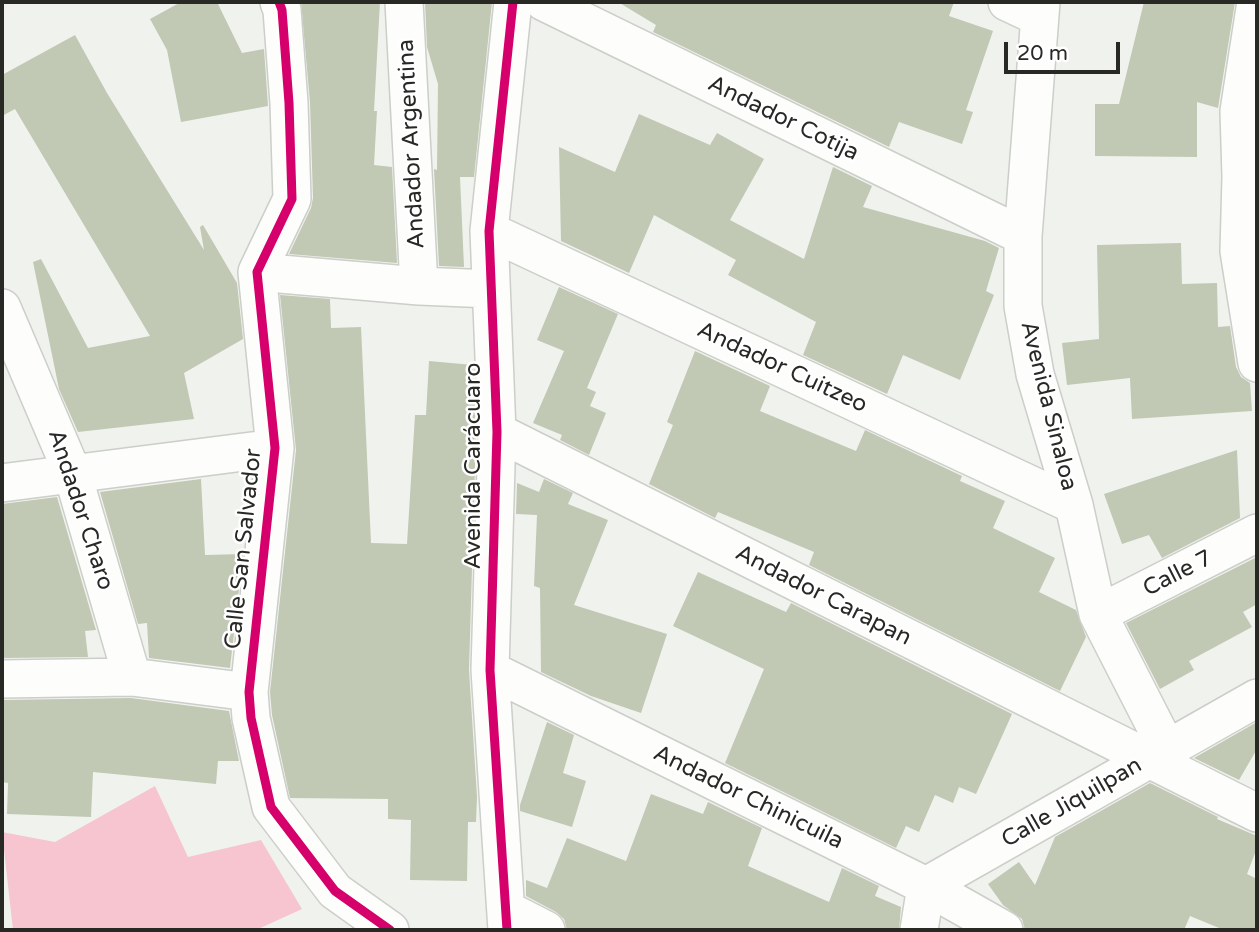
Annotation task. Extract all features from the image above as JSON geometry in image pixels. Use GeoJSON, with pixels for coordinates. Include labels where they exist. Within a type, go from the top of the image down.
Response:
{"type":"FeatureCollection","features":[{"type":"Feature","properties":{"kind":"street"},"geometry":{"type":"LineString","coordinates":[[279,2],[282,10],[289,103],[292,199],[257,272],[419,286],[491,289]]}},
{"type":"Feature","properties":{"kind":"street","name":"Andador Argentina"},"geometry":{"type":"LineString","coordinates":[[404,2],[419,286]]}},
{"type":"Feature","properties":{"kind":"street","name":"Avenida Carácuaro"},"geometry":{"type":"LineString","coordinates":[[507,920],[490,670],[497,432],[489,231],[513,2]]}},
{"type":"Feature","properties":{"kind":"street","name":"Andador Cotija"},"geometry":{"type":"LineString","coordinates":[[544,2],[1023,236]]}},
{"type":"Feature","properties":{"kind":"street"},"geometry":{"type":"LineString","coordinates":[[1007,2],[1040,10]]}},
{"type":"Feature","properties":{"kind":"street"},"geometry":{"type":"LineString","coordinates":[[1256,2],[1239,111],[1241,177],[1257,363]]}},
{"type":"Feature","properties":{"kind":"street","name":"Avenida Sinaloa"},"geometry":{"type":"LineString","coordinates":[[1040,10],[1023,236],[1023,306],[1035,374],[1074,505],[1098,614],[1158,754]]}},
{"type":"Feature","properties":{"kind":"street","name":"Andador Cuitzeo"},"geometry":{"type":"LineString","coordinates":[[489,231],[1074,505]]}},
{"type":"Feature","properties":{"kind":"street","name":"Calle San Salvador"},"geometry":{"type":"LineString","coordinates":[[257,272],[275,447],[249,692],[251,718],[271,807],[335,891],[390,930]]}},
{"type":"Feature","properties":{"kind":"street","name":"Andador Charo"},"geometry":{"type":"LineString","coordinates":[[2,308],[72,472],[132,677]]}},
{"type":"Feature","properties":{"kind":"street","name":"Andador Carapan"},"geometry":{"type":"LineString","coordinates":[[497,432],[1158,754],[1257,813]]}},
{"type":"Feature","properties":{"kind":"street"},"geometry":{"type":"LineString","coordinates":[[2,483],[275,447]]}},
{"type":"Feature","properties":{"kind":"street","name":"Calle 7"},"geometry":{"type":"LineString","coordinates":[[1098,614],[1257,533]]}},
{"type":"Feature","properties":{"kind":"street","name":"Andador Chinicuila"},"geometry":{"type":"LineString","coordinates":[[490,670],[926,886],[1004,930]]}},
{"type":"Feature","properties":{"kind":"street"},"geometry":{"type":"LineString","coordinates":[[2,679],[132,677],[249,692]]}},
{"type":"Feature","properties":{"kind":"street","name":"Calle Jiquilpan"},"geometry":{"type":"LineString","coordinates":[[926,886],[1257,698]]}},
{"type":"Feature","properties":{"kind":"street"},"geometry":{"type":"LineString","coordinates":[[919,930],[926,886]]}},
{"type":"Feature","properties":{"kind":"street"},"geometry":{"type":"LineString","coordinates":[[507,920],[546,930]]}},
{"type":"Feature","properties":{"kind":"shaded area"},"geometry":{"type":"Polygon","coordinates":[[[155,786],[188,857],[261,840],[302,909],[256,930],[13,930],[2,832],[55,842],[155,786]]]}},
{"type":"Feature","properties":{"kind":"building"},"geometry":{"type":"Polygon","coordinates":[[[181,2],[217,2],[242,53],[264,49],[268,106],[181,122],[167,50],[150,19],[181,2]]]}},
{"type":"Feature","properties":{"kind":"building"},"geometry":{"type":"Polygon","coordinates":[[[301,2],[380,2],[374,165],[392,167],[397,263],[289,254],[311,208],[313,198],[310,102],[301,2]]]}},
{"type":"Feature","properties":{"kind":"building"},"geometry":{"type":"Polygon","coordinates":[[[425,2],[492,2],[474,177],[460,177],[464,267],[439,266],[434,169],[437,170],[438,84],[427,47],[425,2]]]}},
{"type":"Feature","properties":{"kind":"building"},"geometry":{"type":"Polygon","coordinates":[[[618,2],[954,2],[949,16],[993,31],[966,110],[973,112],[962,144],[899,122],[889,147],[653,32],[656,25],[618,2]]]}},
{"type":"Feature","properties":{"kind":"building"},"geometry":{"type":"Polygon","coordinates":[[[1144,2],[1235,2],[1218,108],[1197,102],[1197,157],[1095,156],[1095,104],[1119,104],[1144,2]]]}},
{"type":"Feature","properties":{"kind":"building"},"geometry":{"type":"Polygon","coordinates":[[[75,35],[107,93],[204,250],[200,227],[203,225],[237,283],[243,339],[184,373],[194,419],[78,432],[59,389],[33,262],[41,259],[88,348],[150,336],[15,109],[2,116],[2,75],[75,35]]]}},
{"type":"Feature","properties":{"kind":"building"},"geometry":{"type":"Polygon","coordinates":[[[639,114],[710,145],[717,133],[764,159],[730,220],[804,259],[833,167],[872,186],[863,207],[985,241],[999,248],[986,291],[994,295],[960,380],[903,355],[887,394],[803,355],[816,322],[728,275],[736,260],[654,215],[629,273],[561,241],[559,147],[615,172],[639,114]]]}},
{"type":"Feature","properties":{"kind":"building"},"geometry":{"type":"Polygon","coordinates":[[[1181,243],[1182,284],[1217,283],[1218,327],[1230,326],[1236,367],[1241,377],[1250,383],[1252,411],[1132,419],[1130,378],[1067,385],[1062,343],[1099,339],[1097,245],[1181,243]]]}},
{"type":"Feature","properties":{"kind":"building"},"geometry":{"type":"Polygon","coordinates":[[[559,287],[618,314],[587,388],[596,392],[590,406],[606,413],[589,455],[560,440],[562,435],[533,423],[564,351],[537,340],[559,287]]]}},
{"type":"Feature","properties":{"kind":"building"},"geometry":{"type":"Polygon","coordinates":[[[280,295],[330,299],[331,328],[361,327],[371,543],[407,544],[415,415],[426,415],[429,361],[473,365],[476,432],[469,670],[477,797],[476,822],[468,822],[467,881],[410,880],[411,820],[388,819],[388,799],[290,798],[272,715],[270,692],[296,450],[280,295]]]}},
{"type":"Feature","properties":{"kind":"building"},"geometry":{"type":"Polygon","coordinates":[[[695,351],[770,386],[760,411],[856,451],[865,430],[962,476],[960,481],[1005,501],[993,528],[1055,558],[1039,592],[1076,610],[1086,637],[1060,691],[809,565],[814,552],[718,512],[715,518],[649,484],[673,425],[667,422],[695,351]]]}},
{"type":"Feature","properties":{"kind":"building"},"geometry":{"type":"Polygon","coordinates":[[[1237,450],[1240,518],[1162,558],[1149,535],[1122,544],[1104,494],[1237,450]]]}},
{"type":"Feature","properties":{"kind":"building"},"geometry":{"type":"Polygon","coordinates":[[[201,479],[205,555],[243,554],[230,668],[149,658],[147,623],[138,624],[100,492],[201,479]]]}},
{"type":"Feature","properties":{"kind":"building"},"geometry":{"type":"Polygon","coordinates":[[[544,479],[573,493],[568,504],[608,520],[574,605],[667,634],[641,713],[591,696],[541,672],[540,588],[534,586],[537,515],[516,514],[517,483],[539,492],[544,479]]]}},
{"type":"Feature","properties":{"kind":"building"},"geometry":{"type":"Polygon","coordinates":[[[57,497],[96,630],[85,631],[88,657],[2,658],[2,504],[57,497]]]}},
{"type":"Feature","properties":{"kind":"building"},"geometry":{"type":"Polygon","coordinates":[[[1255,558],[1257,604],[1243,612],[1252,627],[1189,661],[1194,670],[1160,689],[1126,623],[1255,558]]]}},
{"type":"Feature","properties":{"kind":"building"},"geometry":{"type":"Polygon","coordinates":[[[698,572],[786,612],[791,603],[1012,714],[976,794],[959,787],[953,803],[935,795],[919,832],[906,826],[896,848],[725,763],[764,669],[673,626],[698,572]]]}},
{"type":"Feature","properties":{"kind":"building"},"geometry":{"type":"Polygon","coordinates":[[[131,698],[229,711],[239,761],[218,761],[216,784],[93,772],[91,817],[7,814],[8,783],[2,782],[2,700],[131,698]]]}},
{"type":"Feature","properties":{"kind":"building"},"geometry":{"type":"Polygon","coordinates":[[[547,722],[574,735],[563,773],[586,781],[572,827],[520,811],[547,722]]]}},
{"type":"Feature","properties":{"kind":"building"},"geometry":{"type":"Polygon","coordinates":[[[1257,722],[1257,749],[1239,780],[1194,758],[1257,722]]]}},
{"type":"Feature","properties":{"kind":"building"},"geometry":{"type":"Polygon","coordinates":[[[1150,783],[1218,817],[1217,819],[1257,836],[1257,848],[1247,874],[1257,879],[1257,930],[1224,930],[1190,916],[1184,930],[1025,930],[1022,919],[1003,905],[988,884],[1019,862],[1035,885],[1055,837],[1150,783]]]}},
{"type":"Feature","properties":{"kind":"building"},"geometry":{"type":"Polygon","coordinates":[[[651,794],[703,814],[708,802],[762,828],[748,866],[829,902],[842,868],[879,886],[875,896],[901,907],[899,930],[567,930],[564,919],[556,912],[526,896],[526,880],[547,888],[567,838],[626,861],[651,794]]]}},
{"type":"Feature","properties":{"kind":"cycle path"},"geometry":{"type":"LineString","coordinates":[[279,2],[282,10],[289,103],[292,199],[257,272],[275,448],[249,692],[251,718],[271,807],[335,891],[390,930]]}},
{"type":"Feature","properties":{"kind":"cycle path"},"geometry":{"type":"LineString","coordinates":[[507,930],[490,670],[497,432],[489,231],[513,2]]}}]}
